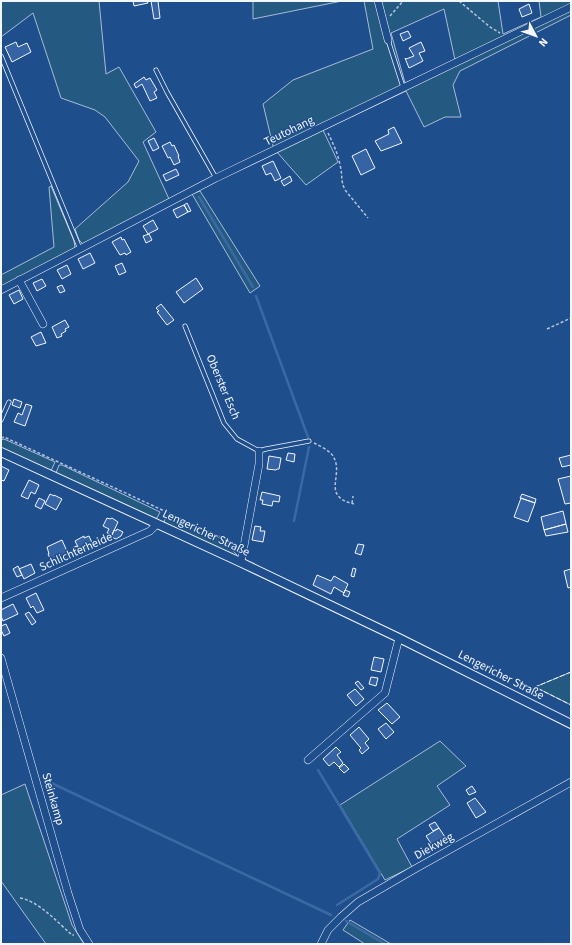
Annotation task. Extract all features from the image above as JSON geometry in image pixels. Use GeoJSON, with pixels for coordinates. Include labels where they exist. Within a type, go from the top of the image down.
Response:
{"type":"FeatureCollection","features":[{"type":"Feature","properties":{"kind":"street"},"geometry":{"type":"LineString","coordinates":[[378,1],[388,40]]}},
{"type":"Feature","properties":{"kind":"street","name":"Teutohang"},"geometry":{"type":"LineString","coordinates":[[1,290],[216,178],[571,7]]}},
{"type":"Feature","properties":{"kind":"street"},"geometry":{"type":"LineString","coordinates":[[19,280],[43,324]]}},
{"type":"Feature","properties":{"kind":"street"},"geometry":{"type":"LineString","coordinates":[[240,562],[259,464],[259,451]]}},
{"type":"Feature","properties":{"kind":"street","name":"Lengericher Straße"},"geometry":{"type":"LineString","coordinates":[[1,452],[240,562],[399,638],[571,724]]}},
{"type":"Feature","properties":{"kind":"street","name":"Schlichterheide"},"geometry":{"type":"LineString","coordinates":[[1,598],[150,531],[157,524]]}},
{"type":"Feature","properties":{"kind":"street"},"geometry":{"type":"LineString","coordinates":[[308,760],[385,692],[399,638]]}},
{"type":"Feature","properties":{"kind":"street","name":"Steinkamp"},"geometry":{"type":"LineString","coordinates":[[1,658],[68,893],[82,932],[89,944]]}},
{"type":"Feature","properties":{"kind":"street","name":"Diekweg"},"geometry":{"type":"LineString","coordinates":[[321,944],[328,930],[358,902],[571,782]]}},
{"type":"Feature","properties":{"kind":"lane"},"geometry":{"type":"LineString","coordinates":[[388,40],[403,88]]}},
{"type":"Feature","properties":{"kind":"lane"},"geometry":{"type":"LineString","coordinates":[[1,56],[80,249]]}},
{"type":"Feature","properties":{"kind":"lane"},"geometry":{"type":"LineString","coordinates":[[156,70],[216,178]]}},
{"type":"Feature","properties":{"kind":"lane","name":"Oberster Esch"},"geometry":{"type":"LineString","coordinates":[[185,326],[224,423],[237,439],[259,451]]}},
{"type":"Feature","properties":{"kind":"lane"},"geometry":{"type":"LineString","coordinates":[[1,420],[9,402]]}},
{"type":"Feature","properties":{"kind":"lane"},"geometry":{"type":"LineString","coordinates":[[259,451],[266,448],[309,441]]}},
{"type":"Feature","properties":{"kind":"path"},"geometry":{"type":"LineString","coordinates":[[384,25],[394,10],[403,1]]}},
{"type":"Feature","properties":{"kind":"path"},"geometry":{"type":"LineString","coordinates":[[459,1],[490,27],[507,38]]}},
{"type":"Feature","properties":{"kind":"path"},"geometry":{"type":"LineString","coordinates":[[324,126],[335,148],[341,167],[341,178],[345,190],[368,218]]}},
{"type":"Feature","properties":{"kind":"path"},"geometry":{"type":"LineString","coordinates":[[547,329],[571,318]]}},
{"type":"Feature","properties":{"kind":"path"},"geometry":{"type":"LineString","coordinates":[[309,441],[326,449],[332,455],[335,462],[336,471],[336,493],[343,501],[353,504],[353,496]]}},
{"type":"Feature","properties":{"kind":"path"},"geometry":{"type":"LineString","coordinates":[[20,898],[28,899],[40,907],[72,935],[82,932]]}},
{"type":"Feature","properties":{"kind":"shaded area"},"geometry":{"type":"Polygon","coordinates":[[[1,1],[99,1],[106,74],[119,67],[156,132],[143,142],[169,199],[83,244],[79,240],[75,229],[128,182],[139,161],[105,117],[95,110],[61,98],[33,13],[1,37],[1,1]]]}},
{"type":"Feature","properties":{"kind":"shaded area"},"geometry":{"type":"Polygon","coordinates":[[[253,1],[342,1],[253,19],[253,1]]]}},
{"type":"Feature","properties":{"kind":"shaded area"},"geometry":{"type":"Polygon","coordinates":[[[364,1],[498,1],[503,34],[541,17],[539,1],[571,1],[571,15],[460,71],[453,85],[461,117],[445,117],[424,127],[406,91],[323,130],[338,162],[306,185],[273,146],[263,104],[293,80],[373,49],[364,1]],[[444,9],[391,33],[405,83],[455,60],[444,9]]]}},
{"type":"Feature","properties":{"kind":"shaded area"},"geometry":{"type":"Polygon","coordinates":[[[51,186],[74,241],[75,248],[1,287],[1,275],[54,247],[49,187],[51,186]]]}},
{"type":"Feature","properties":{"kind":"shaded area"},"geometry":{"type":"Polygon","coordinates":[[[200,191],[260,286],[250,293],[192,194],[200,191]]]}},
{"type":"Feature","properties":{"kind":"shaded area"},"geometry":{"type":"Polygon","coordinates":[[[4,439],[55,462],[51,471],[1,448],[1,440],[4,439]]]}},
{"type":"Feature","properties":{"kind":"shaded area"},"geometry":{"type":"Polygon","coordinates":[[[59,465],[62,465],[160,512],[157,518],[155,519],[56,473],[59,465]]]}},
{"type":"Feature","properties":{"kind":"shaded area"},"geometry":{"type":"Polygon","coordinates":[[[168,515],[222,539],[237,555],[235,556],[166,524],[164,521],[168,515]]]}},
{"type":"Feature","properties":{"kind":"shaded area"},"geometry":{"type":"Polygon","coordinates":[[[571,672],[571,705],[535,687],[571,672]]]}},
{"type":"Feature","properties":{"kind":"shaded area"},"geometry":{"type":"Polygon","coordinates":[[[440,741],[466,766],[437,786],[450,805],[397,839],[412,867],[385,880],[340,805],[440,741]]]}},
{"type":"Feature","properties":{"kind":"shaded area"},"geometry":{"type":"Polygon","coordinates":[[[25,784],[72,925],[84,944],[46,944],[1,881],[1,795],[25,784]]]}},
{"type":"Feature","properties":{"kind":"shaded area"},"geometry":{"type":"Polygon","coordinates":[[[350,920],[391,944],[365,944],[343,930],[350,920]]]}},
{"type":"Feature","properties":{"kind":"building"},"geometry":{"type":"Polygon","coordinates":[[[133,1],[147,1],[148,3],[134,6],[133,1]]]}},
{"type":"Feature","properties":{"kind":"building"},"geometry":{"type":"Polygon","coordinates":[[[151,1],[158,1],[160,18],[154,19],[151,1]]]}},
{"type":"Feature","properties":{"kind":"building"},"geometry":{"type":"Polygon","coordinates":[[[529,4],[532,13],[522,17],[519,9],[529,4]]]}},
{"type":"Feature","properties":{"kind":"building"},"geometry":{"type":"Polygon","coordinates":[[[408,31],[411,37],[403,41],[400,34],[408,31]]]}},
{"type":"Feature","properties":{"kind":"building"},"geometry":{"type":"Polygon","coordinates":[[[16,42],[18,47],[27,43],[31,52],[12,62],[5,47],[16,42]]]}},
{"type":"Feature","properties":{"kind":"building"},"geometry":{"type":"Polygon","coordinates":[[[421,42],[425,51],[419,53],[423,61],[409,68],[405,58],[414,56],[409,48],[421,42]]]}},
{"type":"Feature","properties":{"kind":"building"},"geometry":{"type":"Polygon","coordinates":[[[144,77],[146,80],[150,78],[157,90],[154,92],[157,98],[150,101],[142,84],[136,88],[134,84],[144,77]]]}},
{"type":"Feature","properties":{"kind":"building"},"geometry":{"type":"Polygon","coordinates":[[[394,127],[402,143],[381,151],[375,141],[389,134],[388,130],[394,127]]]}},
{"type":"Feature","properties":{"kind":"building"},"geometry":{"type":"Polygon","coordinates":[[[154,138],[159,148],[153,151],[148,141],[154,138]]]}},
{"type":"Feature","properties":{"kind":"building"},"geometry":{"type":"Polygon","coordinates":[[[170,142],[172,146],[174,145],[179,156],[180,162],[174,165],[170,157],[168,158],[162,146],[170,142]]]}},
{"type":"Feature","properties":{"kind":"building"},"geometry":{"type":"Polygon","coordinates":[[[366,149],[375,168],[361,175],[352,156],[366,149]]]}},
{"type":"Feature","properties":{"kind":"building"},"geometry":{"type":"Polygon","coordinates":[[[273,161],[281,178],[275,181],[271,173],[266,175],[262,166],[273,161]]]}},
{"type":"Feature","properties":{"kind":"building"},"geometry":{"type":"Polygon","coordinates":[[[176,169],[179,175],[166,181],[163,175],[176,169]]]}},
{"type":"Feature","properties":{"kind":"building"},"geometry":{"type":"Polygon","coordinates":[[[290,176],[292,181],[284,186],[281,181],[290,176]]]}},
{"type":"Feature","properties":{"kind":"building"},"geometry":{"type":"Polygon","coordinates":[[[187,203],[191,211],[188,212],[184,205],[187,203]]]}},
{"type":"Feature","properties":{"kind":"building"},"geometry":{"type":"Polygon","coordinates":[[[184,205],[188,212],[177,218],[173,210],[184,205]]]}},
{"type":"Feature","properties":{"kind":"building"},"geometry":{"type":"Polygon","coordinates":[[[153,220],[158,229],[148,234],[143,226],[153,220]]]}},
{"type":"Feature","properties":{"kind":"building"},"geometry":{"type":"Polygon","coordinates":[[[149,234],[152,240],[146,243],[143,236],[149,234]]]}},
{"type":"Feature","properties":{"kind":"building"},"geometry":{"type":"Polygon","coordinates":[[[121,237],[122,240],[124,239],[131,252],[126,255],[125,253],[120,255],[112,242],[121,237]]]}},
{"type":"Feature","properties":{"kind":"building"},"geometry":{"type":"Polygon","coordinates":[[[90,253],[95,263],[83,269],[78,259],[90,253]]]}},
{"type":"Feature","properties":{"kind":"building"},"geometry":{"type":"Polygon","coordinates":[[[122,263],[126,272],[119,275],[115,266],[122,263]]]}},
{"type":"Feature","properties":{"kind":"building"},"geometry":{"type":"Polygon","coordinates":[[[67,265],[71,274],[62,279],[57,270],[67,265]]]}},
{"type":"Feature","properties":{"kind":"building"},"geometry":{"type":"Polygon","coordinates":[[[196,278],[203,289],[184,303],[176,292],[196,278]]]}},
{"type":"Feature","properties":{"kind":"building"},"geometry":{"type":"Polygon","coordinates":[[[42,279],[46,286],[37,291],[33,283],[42,279]]]}},
{"type":"Feature","properties":{"kind":"building"},"geometry":{"type":"Polygon","coordinates":[[[62,285],[65,291],[60,293],[57,287],[62,285]]]}},
{"type":"Feature","properties":{"kind":"building"},"geometry":{"type":"Polygon","coordinates":[[[19,290],[23,299],[14,304],[9,295],[19,290]]]}},
{"type":"Feature","properties":{"kind":"building"},"geometry":{"type":"Polygon","coordinates":[[[161,304],[174,320],[167,325],[157,312],[159,311],[156,308],[161,304]]]}},
{"type":"Feature","properties":{"kind":"building"},"geometry":{"type":"Polygon","coordinates":[[[65,320],[69,327],[61,334],[62,336],[57,338],[52,327],[65,320]]]}},
{"type":"Feature","properties":{"kind":"building"},"geometry":{"type":"Polygon","coordinates":[[[41,332],[46,343],[36,346],[31,337],[41,332]]]}},
{"type":"Feature","properties":{"kind":"building"},"geometry":{"type":"Polygon","coordinates":[[[14,399],[22,402],[20,408],[12,405],[14,399]]]}},
{"type":"Feature","properties":{"kind":"building"},"geometry":{"type":"Polygon","coordinates":[[[26,404],[32,406],[25,426],[14,422],[18,413],[22,415],[26,404]]]}},
{"type":"Feature","properties":{"kind":"building"},"geometry":{"type":"Polygon","coordinates":[[[288,453],[295,454],[294,462],[286,460],[288,453]]]}},
{"type":"Feature","properties":{"kind":"building"},"geometry":{"type":"Polygon","coordinates":[[[571,455],[571,465],[562,467],[559,458],[571,455]]]}},
{"type":"Feature","properties":{"kind":"building"},"geometry":{"type":"Polygon","coordinates":[[[269,456],[281,458],[279,469],[267,469],[269,456]]]}},
{"type":"Feature","properties":{"kind":"building"},"geometry":{"type":"Polygon","coordinates":[[[1,466],[9,470],[4,481],[1,480],[1,466]]]}},
{"type":"Feature","properties":{"kind":"building"},"geometry":{"type":"Polygon","coordinates":[[[571,476],[571,503],[565,504],[558,479],[571,476]]]}},
{"type":"Feature","properties":{"kind":"building"},"geometry":{"type":"Polygon","coordinates":[[[29,480],[39,485],[35,494],[31,492],[28,499],[21,496],[29,480]]]}},
{"type":"Feature","properties":{"kind":"building"},"geometry":{"type":"Polygon","coordinates":[[[262,492],[280,496],[279,502],[273,501],[272,506],[262,504],[263,500],[260,500],[262,492]]]}},
{"type":"Feature","properties":{"kind":"building"},"geometry":{"type":"Polygon","coordinates":[[[50,494],[62,499],[56,510],[45,504],[50,494]]]}},
{"type":"Feature","properties":{"kind":"building"},"geometry":{"type":"Polygon","coordinates":[[[522,494],[536,499],[535,503],[520,498],[522,494]]]}},
{"type":"Feature","properties":{"kind":"building"},"geometry":{"type":"Polygon","coordinates":[[[39,498],[45,501],[41,509],[35,506],[39,498]]]}},
{"type":"Feature","properties":{"kind":"building"},"geometry":{"type":"Polygon","coordinates":[[[521,498],[535,503],[528,522],[514,517],[521,498]]]}},
{"type":"Feature","properties":{"kind":"building"},"geometry":{"type":"Polygon","coordinates":[[[563,511],[566,524],[544,530],[541,517],[563,511]]]}},
{"type":"Feature","properties":{"kind":"building"},"geometry":{"type":"Polygon","coordinates":[[[107,518],[112,518],[118,522],[112,535],[107,533],[109,529],[103,526],[107,518]]]}},
{"type":"Feature","properties":{"kind":"building"},"geometry":{"type":"Polygon","coordinates":[[[566,524],[568,532],[546,536],[544,530],[566,524]]]}},
{"type":"Feature","properties":{"kind":"building"},"geometry":{"type":"Polygon","coordinates":[[[255,526],[261,527],[260,531],[265,531],[263,542],[252,540],[255,526]]]}},
{"type":"Feature","properties":{"kind":"building"},"geometry":{"type":"Polygon","coordinates":[[[117,529],[123,532],[121,536],[116,539],[111,537],[114,530],[116,531],[117,529]]]}},
{"type":"Feature","properties":{"kind":"building"},"geometry":{"type":"Polygon","coordinates":[[[84,536],[84,538],[89,536],[93,545],[80,551],[75,541],[84,536]]]}},
{"type":"Feature","properties":{"kind":"building"},"geometry":{"type":"Polygon","coordinates":[[[62,540],[70,558],[53,565],[48,554],[47,547],[62,540]]]}},
{"type":"Feature","properties":{"kind":"building"},"geometry":{"type":"Polygon","coordinates":[[[358,544],[364,545],[361,555],[355,553],[358,544]]]}},
{"type":"Feature","properties":{"kind":"building"},"geometry":{"type":"Polygon","coordinates":[[[77,546],[81,553],[75,555],[72,548],[77,546]]]}},
{"type":"Feature","properties":{"kind":"building"},"geometry":{"type":"Polygon","coordinates":[[[31,564],[35,573],[24,579],[19,569],[31,564]]]}},
{"type":"Feature","properties":{"kind":"building"},"geometry":{"type":"Polygon","coordinates":[[[18,566],[22,575],[17,577],[13,569],[18,566]]]}},
{"type":"Feature","properties":{"kind":"building"},"geometry":{"type":"Polygon","coordinates":[[[353,568],[356,569],[354,577],[351,576],[353,568]]]}},
{"type":"Feature","properties":{"kind":"building"},"geometry":{"type":"Polygon","coordinates":[[[571,569],[571,587],[568,588],[564,571],[571,569]]]}},
{"type":"Feature","properties":{"kind":"building"},"geometry":{"type":"Polygon","coordinates":[[[317,575],[331,581],[334,576],[348,584],[344,593],[334,587],[331,594],[313,585],[317,575]]]}},
{"type":"Feature","properties":{"kind":"building"},"geometry":{"type":"Polygon","coordinates":[[[345,590],[350,592],[348,597],[343,595],[345,590]]]}},
{"type":"Feature","properties":{"kind":"building"},"geometry":{"type":"Polygon","coordinates":[[[36,593],[44,610],[37,613],[33,606],[31,608],[26,598],[36,593]]]}},
{"type":"Feature","properties":{"kind":"building"},"geometry":{"type":"Polygon","coordinates":[[[13,604],[18,614],[3,621],[1,610],[13,604]]]}},
{"type":"Feature","properties":{"kind":"building"},"geometry":{"type":"Polygon","coordinates":[[[29,612],[36,622],[32,625],[25,614],[29,612]]]}},
{"type":"Feature","properties":{"kind":"building"},"geometry":{"type":"Polygon","coordinates":[[[6,624],[10,633],[4,636],[1,626],[6,624]]]}},
{"type":"Feature","properties":{"kind":"building"},"geometry":{"type":"Polygon","coordinates":[[[374,657],[384,659],[381,672],[371,670],[374,657]]]}},
{"type":"Feature","properties":{"kind":"building"},"geometry":{"type":"Polygon","coordinates":[[[371,677],[378,678],[376,686],[369,684],[371,677]]]}},
{"type":"Feature","properties":{"kind":"building"},"geometry":{"type":"Polygon","coordinates":[[[358,681],[364,688],[361,690],[355,683],[358,681]]]}},
{"type":"Feature","properties":{"kind":"building"},"geometry":{"type":"Polygon","coordinates":[[[355,689],[364,699],[356,706],[347,695],[355,689]]]}},
{"type":"Feature","properties":{"kind":"building"},"geometry":{"type":"Polygon","coordinates":[[[387,703],[400,717],[392,724],[378,710],[387,703]]]}},
{"type":"Feature","properties":{"kind":"building"},"geometry":{"type":"Polygon","coordinates":[[[386,723],[394,732],[386,739],[378,729],[386,723]]]}},
{"type":"Feature","properties":{"kind":"building"},"geometry":{"type":"Polygon","coordinates":[[[359,727],[369,739],[365,743],[369,748],[362,754],[359,750],[361,748],[350,735],[359,727]]]}},
{"type":"Feature","properties":{"kind":"building"},"geometry":{"type":"Polygon","coordinates":[[[336,747],[341,752],[337,755],[343,763],[339,767],[334,762],[329,766],[323,759],[336,747]]]}},
{"type":"Feature","properties":{"kind":"building"},"geometry":{"type":"Polygon","coordinates":[[[344,764],[349,769],[344,773],[339,768],[344,764]]]}},
{"type":"Feature","properties":{"kind":"building"},"geometry":{"type":"Polygon","coordinates":[[[472,786],[476,792],[469,795],[466,790],[472,786]]]}},
{"type":"Feature","properties":{"kind":"building"},"geometry":{"type":"Polygon","coordinates":[[[475,798],[486,812],[476,818],[467,803],[475,798]]]}},
{"type":"Feature","properties":{"kind":"building"},"geometry":{"type":"Polygon","coordinates":[[[435,822],[439,828],[433,831],[429,825],[435,822]]]}},
{"type":"Feature","properties":{"kind":"building"},"geometry":{"type":"Polygon","coordinates":[[[439,828],[445,837],[432,845],[426,836],[439,828]]]}},
{"type":"Feature","properties":{"kind":"waterway"},"geometry":{"type":"LineString","coordinates":[[199,197],[253,287]]}},
{"type":"Feature","properties":{"kind":"waterway"},"geometry":{"type":"LineString","coordinates":[[256,296],[308,437]]}},
{"type":"Feature","properties":{"kind":"waterway"},"geometry":{"type":"LineString","coordinates":[[294,521],[309,447]]}},
{"type":"Feature","properties":{"kind":"waterway"},"geometry":{"type":"LineString","coordinates":[[318,770],[380,873],[378,879],[337,905]]}},
{"type":"Feature","properties":{"kind":"waterway"},"geometry":{"type":"LineString","coordinates":[[45,780],[331,915]]}},
{"type":"Feature","properties":{"kind":"waterway"},"geometry":{"type":"LineString","coordinates":[[346,921],[385,944]]}},
{"type":"Feature","properties":{"kind":"fence"},"geometry":{"type":"LineString","coordinates":[[571,672],[535,687],[571,705]]}}]}
